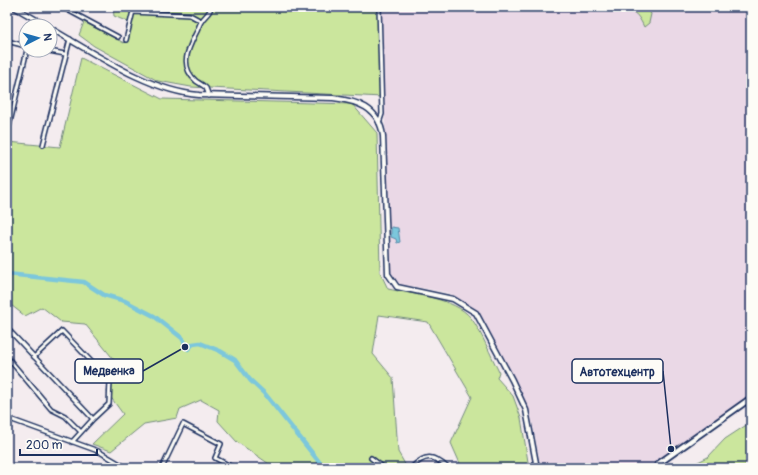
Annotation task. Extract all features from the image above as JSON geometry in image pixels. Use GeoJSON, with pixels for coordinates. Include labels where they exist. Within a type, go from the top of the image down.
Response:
{"type":"FeatureCollection","features":[{"type":"Feature","properties":{"kind":"main road"},"geometry":{"type":"LineString","coordinates":[[657,466],[751,398]]}},
{"type":"Feature","properties":{"kind":"street"},"geometry":{"type":"LineString","coordinates":[[14,7],[33,18]]}},
{"type":"Feature","properties":{"kind":"street"},"geometry":{"type":"LineString","coordinates":[[62,7],[118,37]]}},
{"type":"Feature","properties":{"kind":"street"},"geometry":{"type":"LineString","coordinates":[[126,40],[134,7]]}},
{"type":"Feature","properties":{"kind":"street"},"geometry":{"type":"LineString","coordinates":[[208,96],[208,90],[196,81],[186,65],[186,56],[189,45],[201,21],[210,12],[211,7]]}},
{"type":"Feature","properties":{"kind":"street"},"geometry":{"type":"LineString","coordinates":[[379,7],[382,114],[380,123],[383,136],[388,274],[397,287],[453,299],[476,313],[526,410],[537,468]]}},
{"type":"Feature","properties":{"kind":"street"},"geometry":{"type":"LineString","coordinates":[[133,12],[190,15],[201,21]]}},
{"type":"Feature","properties":{"kind":"street"},"geometry":{"type":"LineString","coordinates":[[58,32],[148,82],[178,93],[208,96],[333,98],[354,101],[369,110],[380,123]]}},
{"type":"Feature","properties":{"kind":"street"},"geometry":{"type":"LineString","coordinates":[[43,145],[70,39]]}},
{"type":"Feature","properties":{"kind":"street"},"geometry":{"type":"LineString","coordinates":[[7,41],[18,44]]}},
{"type":"Feature","properties":{"kind":"street"},"geometry":{"type":"LineString","coordinates":[[58,53],[65,54]]}},
{"type":"Feature","properties":{"kind":"street"},"geometry":{"type":"LineString","coordinates":[[7,135],[25,58]]}},
{"type":"Feature","properties":{"kind":"street"},"geometry":{"type":"LineString","coordinates":[[7,328],[93,419]]}},
{"type":"Feature","properties":{"kind":"street"},"geometry":{"type":"LineString","coordinates":[[34,356],[62,331],[110,381],[109,404],[72,442]]}},
{"type":"Feature","properties":{"kind":"street"},"geometry":{"type":"LineString","coordinates":[[7,357],[51,409],[65,416],[81,432]]}},
{"type":"Feature","properties":{"kind":"street"},"geometry":{"type":"LineString","coordinates":[[7,418],[98,452],[127,468]]}},
{"type":"Feature","properties":{"kind":"street"},"geometry":{"type":"LineString","coordinates":[[162,468],[183,424],[221,444],[215,458],[234,468]]}},
{"type":"Feature","properties":{"kind":"street"},"geometry":{"type":"LineString","coordinates":[[411,468],[420,459],[429,457],[434,458],[448,468]]}},
{"type":"Feature","properties":{"kind":"street"},"geometry":{"type":"LineString","coordinates":[[371,458],[384,468]]}},
{"type":"Feature","properties":{"kind":"street"},"geometry":{"type":"LineString","coordinates":[[651,468],[657,466]]}},
{"type":"Feature","properties":{"kind":"shaded area"},"geometry":{"type":"Polygon","coordinates":[[[381,7],[751,7],[751,394],[665,457],[644,468],[541,468],[531,416],[503,358],[479,315],[470,306],[449,293],[400,284],[392,277],[390,272],[381,7]]]}},
{"type":"Feature","properties":{"kind":"green space"},"geometry":{"type":"Polygon","coordinates":[[[113,7],[380,7],[382,97],[191,87],[158,81],[94,46],[79,35],[84,22],[124,43],[128,22],[114,16],[113,7]]]}},
{"type":"Feature","properties":{"kind":"green space"},"geometry":{"type":"Polygon","coordinates":[[[615,7],[647,7],[651,14],[649,23],[644,27],[636,14],[626,10],[615,9],[615,7]]]}},
{"type":"Feature","properties":{"kind":"green space"},"geometry":{"type":"Polygon","coordinates":[[[81,58],[162,99],[352,104],[377,133],[380,272],[388,289],[444,301],[464,311],[471,318],[482,336],[499,372],[497,378],[513,396],[521,418],[529,468],[462,468],[451,443],[472,397],[428,322],[379,315],[373,354],[393,378],[398,452],[406,466],[404,468],[275,468],[237,442],[218,421],[219,410],[201,400],[180,409],[177,418],[144,424],[111,451],[92,444],[123,414],[107,392],[115,361],[85,324],[61,322],[42,307],[25,316],[7,302],[8,142],[60,147],[81,58]]]}},
{"type":"Feature","properties":{"kind":"green space"},"geometry":{"type":"Polygon","coordinates":[[[751,422],[751,468],[686,468],[708,457],[725,439],[751,422]]]}},
{"type":"Feature","properties":{"kind":"water"},"geometry":{"type":"Polygon","coordinates":[[[391,227],[398,228],[400,242],[397,243],[396,239],[391,237],[391,227]]]}},
{"type":"Feature","properties":{"kind":"waterway"},"geometry":{"type":"LineString","coordinates":[[7,274],[84,282],[104,295],[125,301],[154,316],[182,338],[188,349],[193,344],[200,343],[220,351],[235,360],[250,380],[265,394],[324,468]]}},
{"type":"Feature","properties":{"kind":"place","name":"Медвенка"},"geometry":{"type":"Point","coordinates":[185,347]}},
{"type":"Feature","properties":{"kind":"place","name":"Автотехцентр"},"geometry":{"type":"Point","coordinates":[671,449]}}]}
